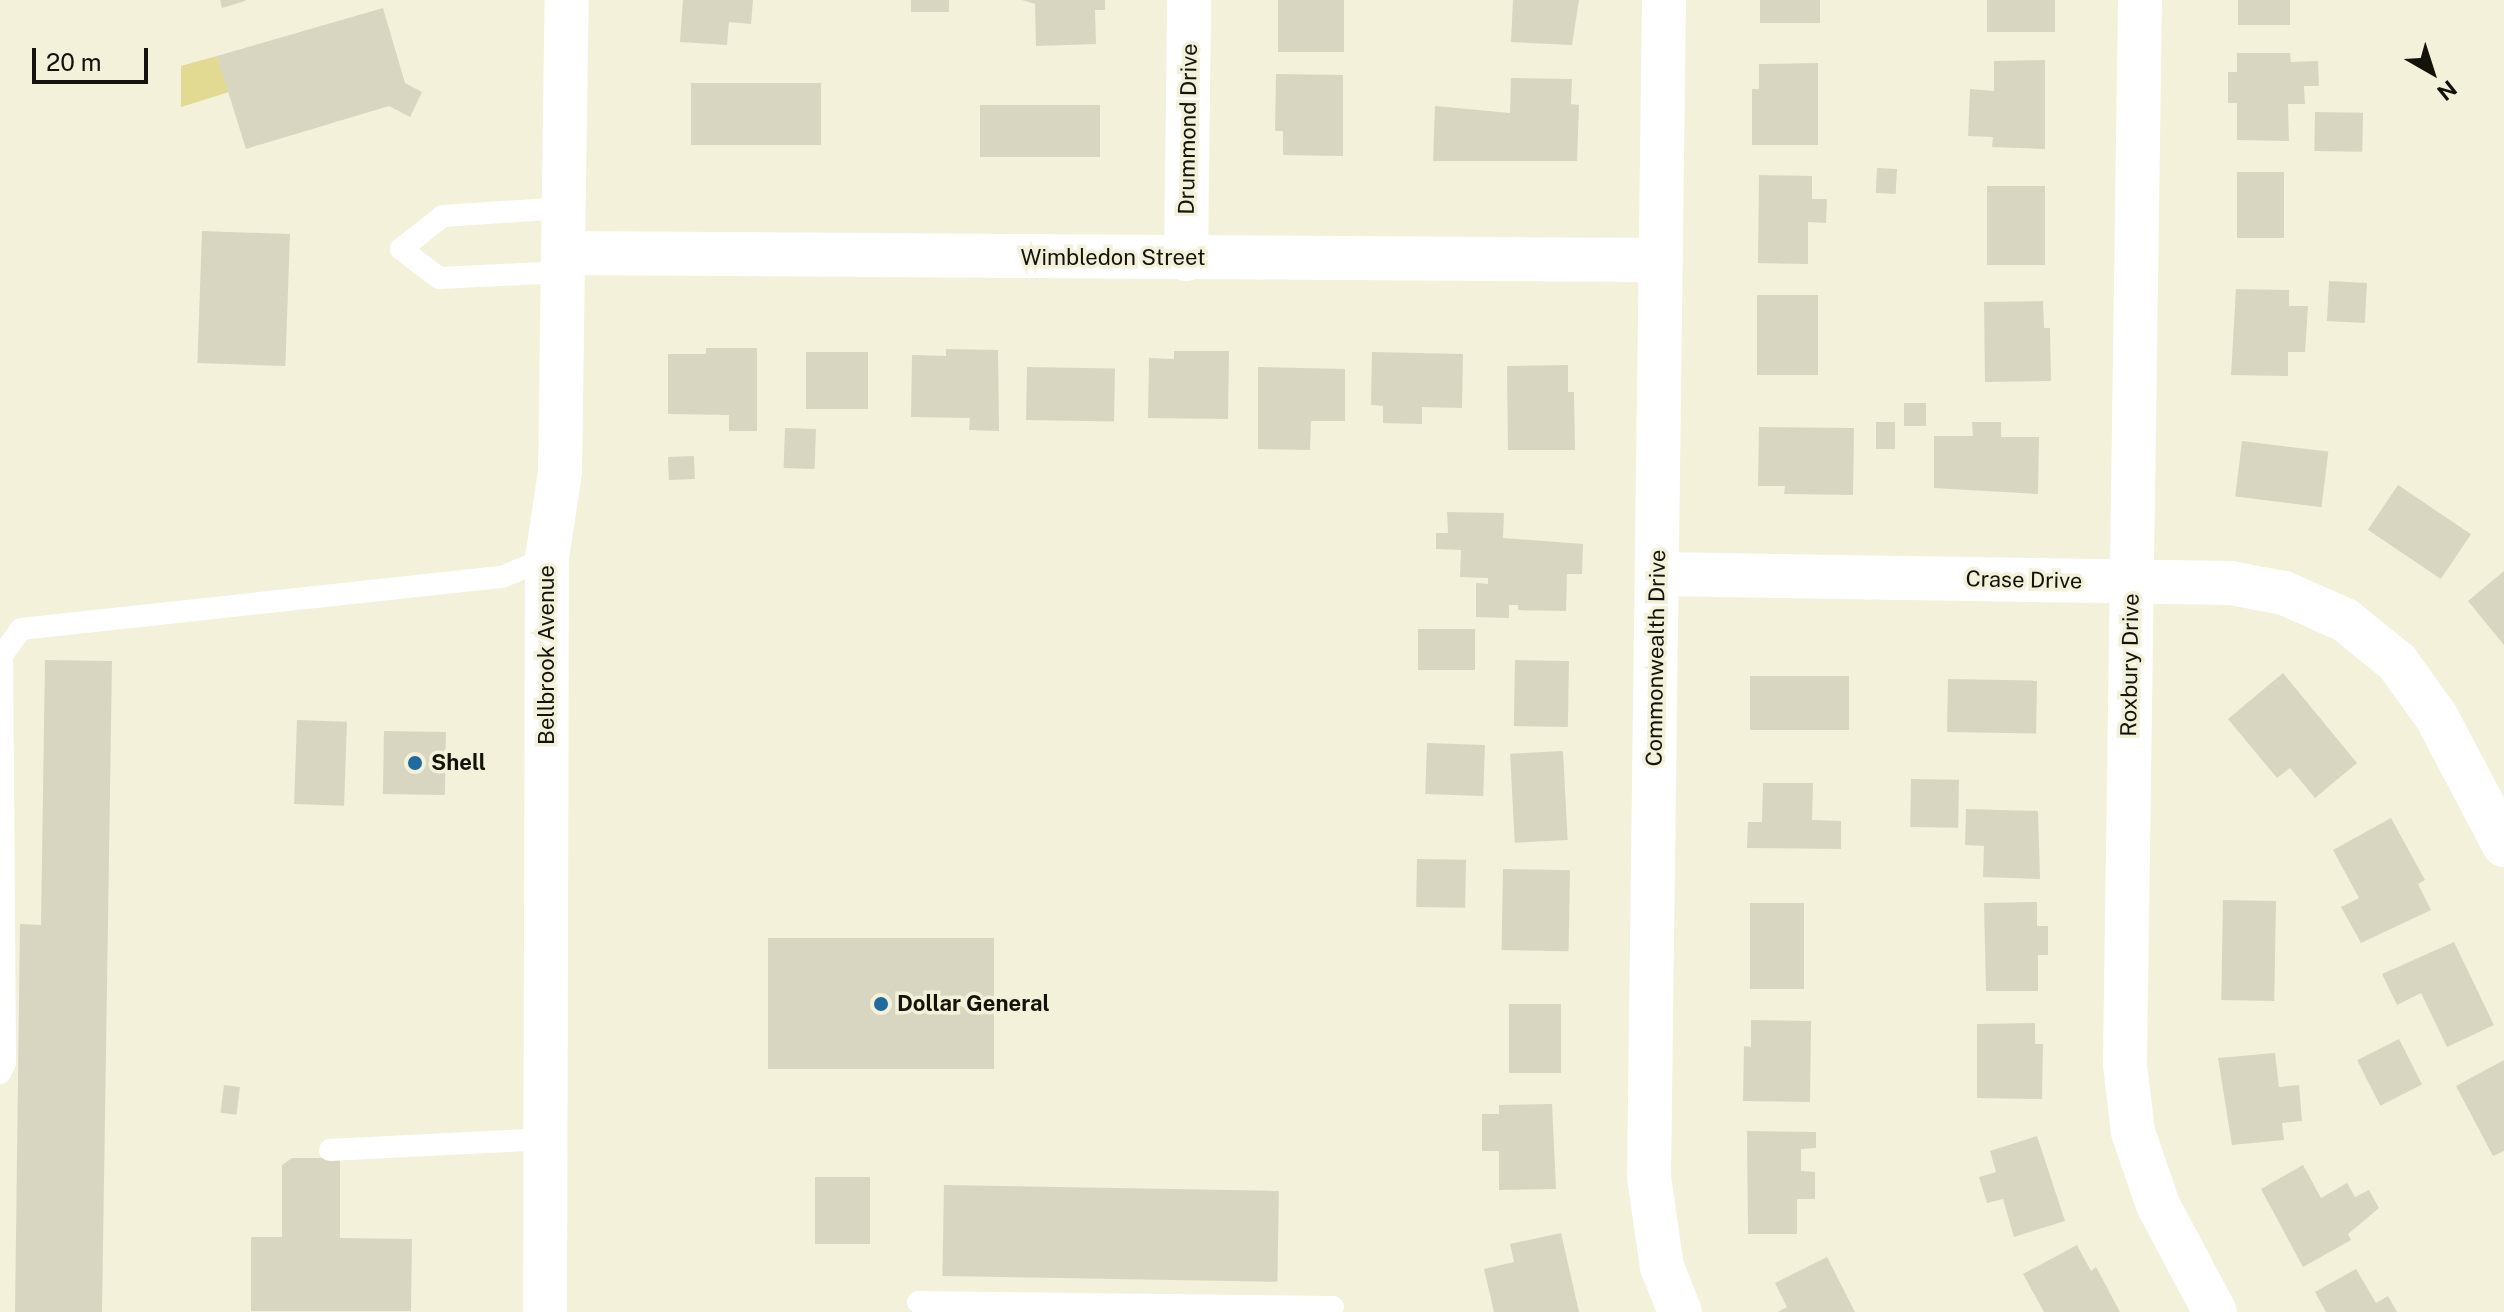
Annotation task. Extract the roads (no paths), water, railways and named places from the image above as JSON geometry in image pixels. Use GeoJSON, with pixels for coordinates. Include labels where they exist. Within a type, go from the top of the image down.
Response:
{"type":"FeatureCollection","features":[{"type":"Feature","properties":{"kind":"street","name":"Bellbrook Avenue"},"geometry":{"type":"LineString","coordinates":[[545,1312],[547,558],[560,472],[567,0]]}},
{"type":"Feature","properties":{"kind":"street","name":"Drummond Drive"},"geometry":{"type":"LineString","coordinates":[[1186,259],[1189,0]]}},
{"type":"Feature","properties":{"kind":"street","name":"Commonwealth Drive"},"geometry":{"type":"LineString","coordinates":[[1664,0],[1649,1177],[1662,1267],[1680,1312]]}},
{"type":"Feature","properties":{"kind":"street","name":"Roxbury Drive"},"geometry":{"type":"LineString","coordinates":[[2140,0],[2130,581],[2126,1079],[2133,1132],[2158,1205],[2215,1312]]}},
{"type":"Feature","properties":{"kind":"street","name":"Wimbledon Street"},"geometry":{"type":"LineString","coordinates":[[564,262],[1661,260]]}},
{"type":"Feature","properties":{"kind":"street","name":"Crase Drive"},"geometry":{"type":"LineString","coordinates":[[1657,574],[2231,583],[2284,593],[2345,620],[2397,662],[2428,705],[2504,845]]}},
{"type":"Feature","properties":{"kind":"lane"},"geometry":{"type":"LineString","coordinates":[[564,262],[439,278],[401,249],[443,216],[565,208]]}},
{"type":"Feature","properties":{"kind":"lane"},"geometry":{"type":"LineString","coordinates":[[0,1073],[5,1063],[2,655],[21,629],[502,577],[547,558]]}},
{"type":"Feature","properties":{"kind":"lane"},"geometry":{"type":"LineString","coordinates":[[330,1150],[545,1139]]}},
{"type":"Feature","properties":{"kind":"lane"},"geometry":{"type":"LineString","coordinates":[[918,1302],[1333,1307]]}},
{"type":"Feature","properties":{"kind":"place","name":"Shell"},"geometry":{"type":"Point","coordinates":[415,763]}},
{"type":"Feature","properties":{"kind":"place","name":"Dollar General"},"geometry":{"type":"Point","coordinates":[881,1004]}}]}
